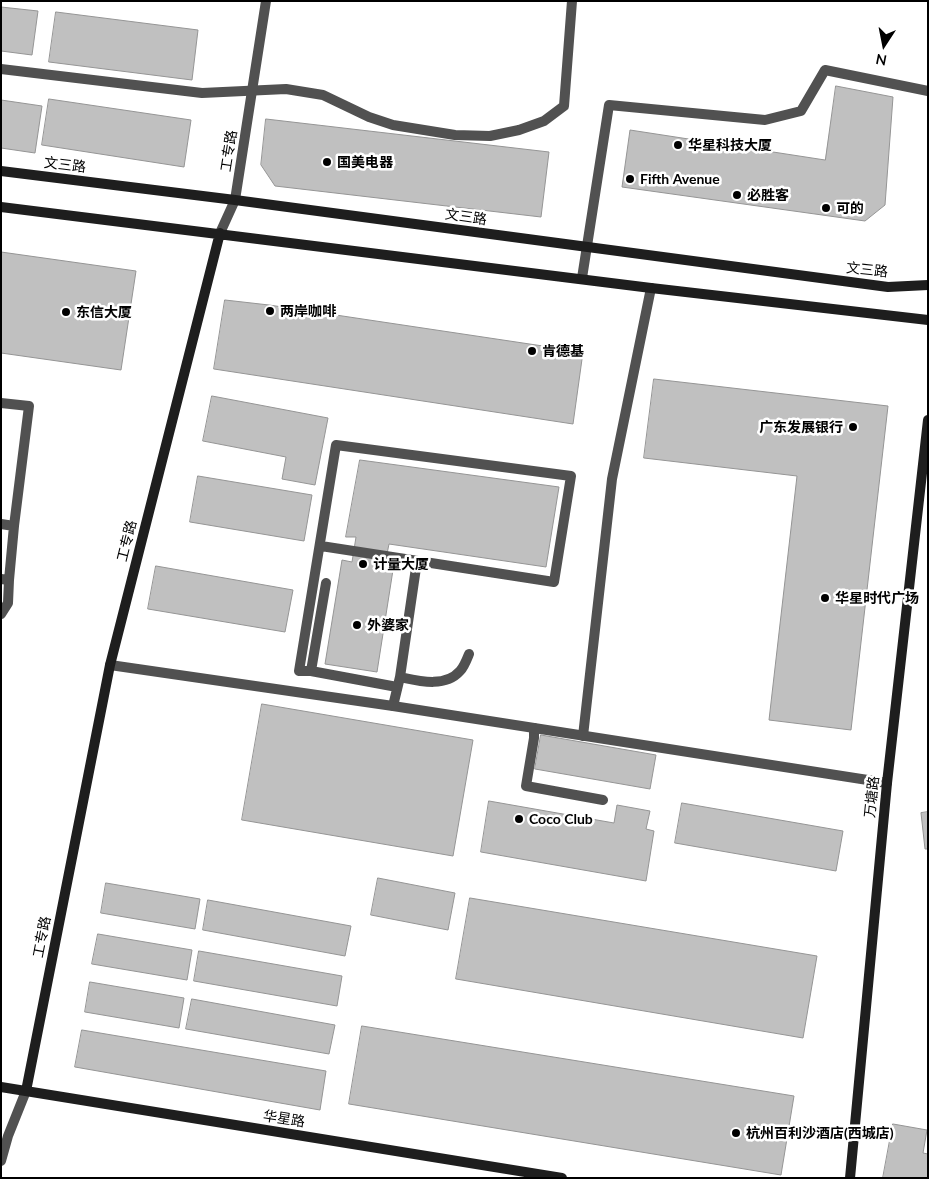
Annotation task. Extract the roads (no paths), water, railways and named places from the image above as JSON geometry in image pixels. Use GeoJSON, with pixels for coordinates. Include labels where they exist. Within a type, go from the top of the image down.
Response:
{"type":"FeatureCollection","features":[{"type":"Feature","properties":{"kind":"street","name":"工专路"},"geometry":{"type":"LineString","coordinates":[[26,1091],[110,665],[220,233],[236,200],[266,1]]}},
{"type":"Feature","properties":{"kind":"street"},"geometry":{"type":"LineString","coordinates":[[1,69],[202,93],[286,90],[322,96],[392,125],[455,135],[490,136],[519,130],[544,121],[564,106],[572,1]]}},
{"type":"Feature","properties":{"kind":"street"},"geometry":{"type":"LineString","coordinates":[[582,278],[609,105],[765,120],[802,111],[825,70],[928,91]]}},
{"type":"Feature","properties":{"kind":"street","name":"文三路"},"geometry":{"type":"LineString","coordinates":[[1,171],[236,200],[888,287],[928,285]]}},
{"type":"Feature","properties":{"kind":"street"},"geometry":{"type":"LineString","coordinates":[[1,207],[582,278],[650,288],[928,320]]}},
{"type":"Feature","properties":{"kind":"street"},"geometry":{"type":"LineString","coordinates":[[583,736],[612,479],[650,288]]}},
{"type":"Feature","properties":{"kind":"street"},"geometry":{"type":"LineString","coordinates":[[1,403],[29,406],[14,526],[5,579],[8,603],[1,614]]}},
{"type":"Feature","properties":{"kind":"street","name":"万塘路"},"geometry":{"type":"LineString","coordinates":[[850,1178],[887,783],[928,420]]}},
{"type":"Feature","properties":{"kind":"street"},"geometry":{"type":"LineString","coordinates":[[321,546],[554,582],[571,476],[336,445],[299,672],[311,671],[398,682],[445,682],[460,672],[469,654]]}},
{"type":"Feature","properties":{"kind":"street"},"geometry":{"type":"LineString","coordinates":[[1,524],[14,526]]}},
{"type":"Feature","properties":{"kind":"street"},"geometry":{"type":"LineString","coordinates":[[393,706],[417,562]]}},
{"type":"Feature","properties":{"kind":"street"},"geometry":{"type":"LineString","coordinates":[[311,671],[326,583]]}},
{"type":"Feature","properties":{"kind":"street"},"geometry":{"type":"LineString","coordinates":[[110,665],[393,706],[887,783]]}},
{"type":"Feature","properties":{"kind":"street"},"geometry":{"type":"LineString","coordinates":[[534,728],[526,786],[603,800]]}},
{"type":"Feature","properties":{"kind":"street","name":"华星路"},"geometry":{"type":"LineString","coordinates":[[1,1088],[562,1178]]}},
{"type":"Feature","properties":{"kind":"street"},"geometry":{"type":"LineString","coordinates":[[1,1161],[8,1136],[26,1091]]}},
{"type":"Feature","properties":{"kind":"place","name":"华星科技大厦"},"geometry":{"type":"Point","coordinates":[678,145]}},
{"type":"Feature","properties":{"kind":"place","name":"国美电器"},"geometry":{"type":"Point","coordinates":[327,162]}},
{"type":"Feature","properties":{"kind":"place","name":"Fifth Avenue"},"geometry":{"type":"Point","coordinates":[630,179]}},
{"type":"Feature","properties":{"kind":"place","name":"必胜客"},"geometry":{"type":"Point","coordinates":[737,195]}},
{"type":"Feature","properties":{"kind":"place","name":"可的"},"geometry":{"type":"Point","coordinates":[826,208]}},
{"type":"Feature","properties":{"kind":"place","name":"两岸咖啡"},"geometry":{"type":"Point","coordinates":[270,311]}},
{"type":"Feature","properties":{"kind":"place","name":"东信大厦"},"geometry":{"type":"Point","coordinates":[66,312]}},
{"type":"Feature","properties":{"kind":"place","name":"肯德基"},"geometry":{"type":"Point","coordinates":[532,351]}},
{"type":"Feature","properties":{"kind":"place","name":"广东发展银行"},"geometry":{"type":"Point","coordinates":[853,427]}},
{"type":"Feature","properties":{"kind":"place","name":"计量大厦"},"geometry":{"type":"Point","coordinates":[363,564]}},
{"type":"Feature","properties":{"kind":"place","name":"华星时代广场"},"geometry":{"type":"Point","coordinates":[825,598]}},
{"type":"Feature","properties":{"kind":"place","name":"外婆家"},"geometry":{"type":"Point","coordinates":[357,625]}},
{"type":"Feature","properties":{"kind":"place","name":"Coco Club"},"geometry":{"type":"Point","coordinates":[519,819]}},
{"type":"Feature","properties":{"kind":"place","name":"杭州百利沙酒店(西城店)"},"geometry":{"type":"Point","coordinates":[736,1133]}}]}
